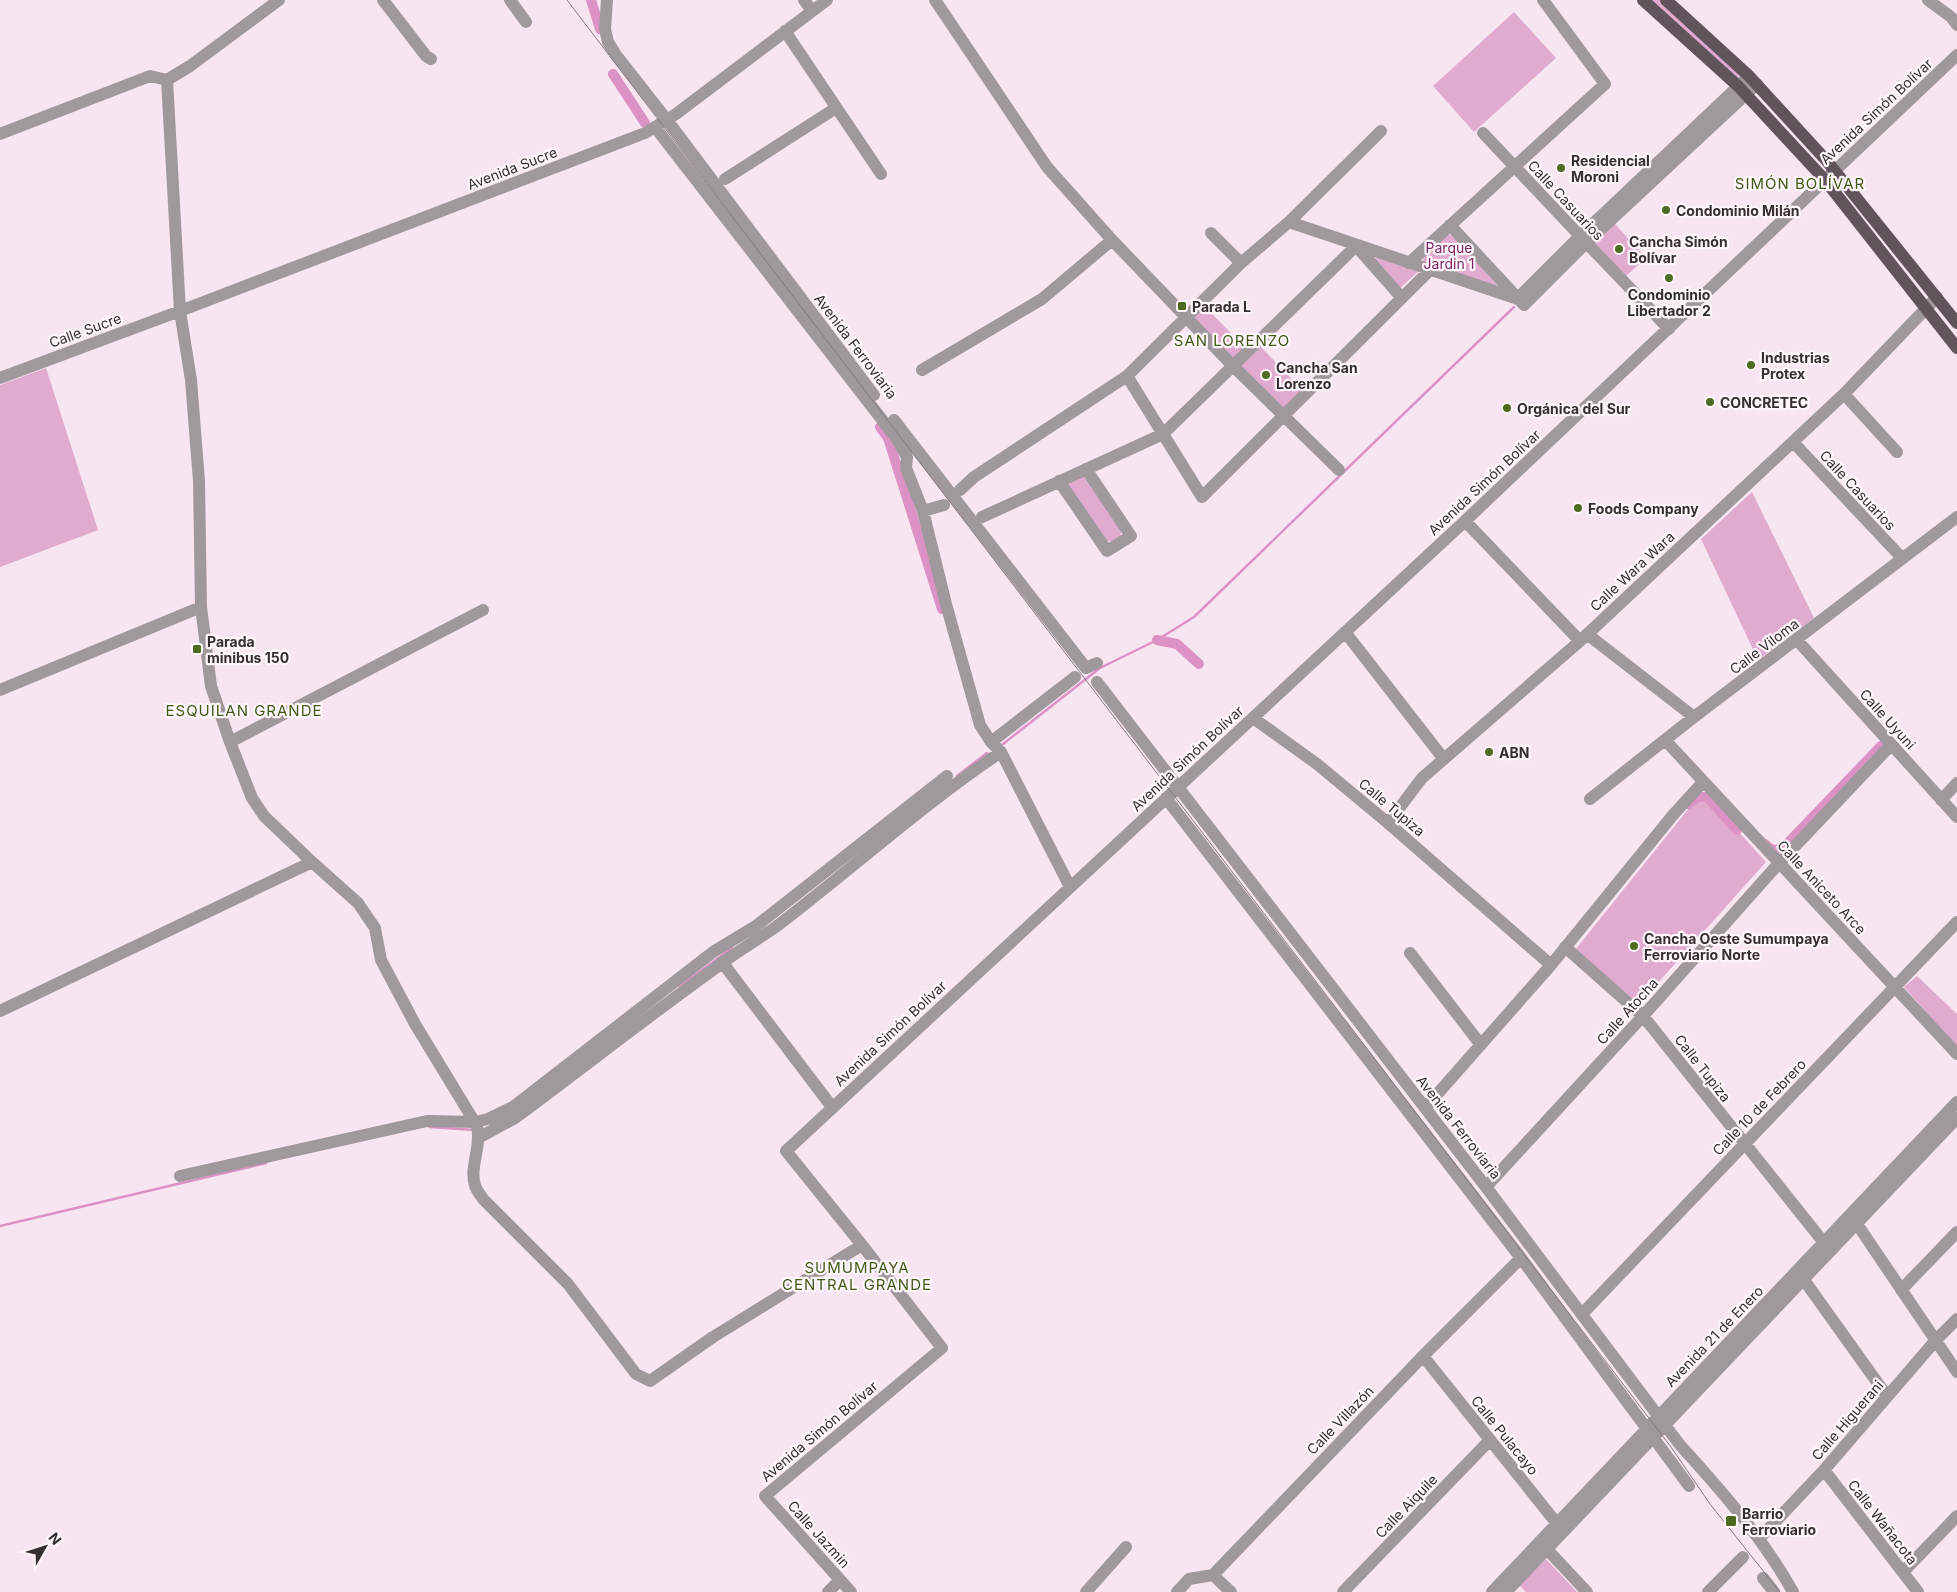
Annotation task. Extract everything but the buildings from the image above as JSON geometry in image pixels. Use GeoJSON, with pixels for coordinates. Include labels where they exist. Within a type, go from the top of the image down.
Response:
{"type":"FeatureCollection","features":[{"type":"Feature","properties":{"kind":"main road"},"geometry":{"type":"LineString","coordinates":[[1643,0],[1742,90],[1825,180],[1957,348]]}},
{"type":"Feature","properties":{"kind":"main road"},"geometry":{"type":"LineString","coordinates":[[1666,0],[1753,80],[1835,170],[1957,323]]}},
{"type":"Feature","properties":{"kind":"street"},"geometry":{"type":"LineString","coordinates":[[0,134],[150,76],[168,80],[190,66],[279,0]]}},
{"type":"Feature","properties":{"kind":"street"},"geometry":{"type":"LineString","coordinates":[[383,0],[426,56],[431,59]]}},
{"type":"Feature","properties":{"kind":"street"},"geometry":{"type":"LineString","coordinates":[[510,0],[526,22]]}},
{"type":"Feature","properties":{"kind":"street","name":"Avenida Ferroviaria"},"geometry":{"type":"LineString","coordinates":[[607,0],[604,29],[608,42],[616,55],[876,397],[1086,668],[1097,663]]}},
{"type":"Feature","properties":{"kind":"street"},"geometry":{"type":"LineString","coordinates":[[804,0],[812,11]]}},
{"type":"Feature","properties":{"kind":"street","name":"Avenida Sucre"},"geometry":{"type":"LineString","coordinates":[[180,311],[590,154],[655,127],[827,0]]}},
{"type":"Feature","properties":{"kind":"street"},"geometry":{"type":"LineString","coordinates":[[935,0],[1047,167],[1112,240],[1233,366],[1339,470]]}},
{"type":"Feature","properties":{"kind":"street"},"geometry":{"type":"LineString","coordinates":[[1409,263],[1605,84],[1543,0]]}},
{"type":"Feature","properties":{"kind":"street"},"geometry":{"type":"LineString","coordinates":[[1928,0],[1951,17],[1957,25]]}},
{"type":"Feature","properties":{"kind":"street"},"geometry":{"type":"LineString","coordinates":[[785,31],[881,174]]}},
{"type":"Feature","properties":{"kind":"street","name":"Avenida Simón Bolívar"},"geometry":{"type":"LineString","coordinates":[[765,1496],[942,1348],[786,1151],[1465,521],[1957,55]]}},
{"type":"Feature","properties":{"kind":"street"},"geometry":{"type":"LineString","coordinates":[[168,80],[180,311],[191,380],[197,463],[201,606],[211,686],[252,798],[264,816],[358,903],[375,928],[381,960],[415,1024],[478,1130]]}},
{"type":"Feature","properties":{"kind":"street"},"geometry":{"type":"LineString","coordinates":[[1520,302],[1753,80]]}},
{"type":"Feature","properties":{"kind":"street"},"geometry":{"type":"LineString","coordinates":[[724,179],[836,108]]}},
{"type":"Feature","properties":{"kind":"street","name":"Avenida Ferroviaria"},"geometry":{"type":"LineString","coordinates":[[655,127],[897,439],[907,457],[906,468],[924,512],[946,604],[980,725],[1002,752],[1070,887]]}},
{"type":"Feature","properties":{"kind":"street"},"geometry":{"type":"LineString","coordinates":[[960,490],[974,477],[1127,376],[1241,262],[1289,222],[1381,131]]}},
{"type":"Feature","properties":{"kind":"street","name":"Calle Casuarios"},"geometry":{"type":"LineString","coordinates":[[1483,132],[1669,329]]}},
{"type":"Feature","properties":{"kind":"street"},"geometry":{"type":"LineString","coordinates":[[1289,222],[1356,246],[1497,291],[1520,302]]}},
{"type":"Feature","properties":{"kind":"street"},"geometry":{"type":"LineString","coordinates":[[1450,225],[1520,302]]}},
{"type":"Feature","properties":{"kind":"street"},"geometry":{"type":"LineString","coordinates":[[1211,233],[1241,262]]}},
{"type":"Feature","properties":{"kind":"street"},"geometry":{"type":"LineString","coordinates":[[922,370],[1042,300],[1112,240]]}},
{"type":"Feature","properties":{"kind":"street"},"geometry":{"type":"LineString","coordinates":[[1356,246],[1402,298]]}},
{"type":"Feature","properties":{"kind":"street"},"geometry":{"type":"LineString","coordinates":[[982,517],[1163,434],[1356,246]]}},
{"type":"Feature","properties":{"kind":"street"},"geometry":{"type":"LineString","coordinates":[[1127,376],[1202,497],[1430,270]]}},
{"type":"Feature","properties":{"kind":"street","name":"Calle Wara Wara"},"geometry":{"type":"LineString","coordinates":[[1388,823],[1422,778],[1584,637],[1844,394],[1937,298]]}},
{"type":"Feature","properties":{"kind":"street","name":"Calle Sucre"},"geometry":{"type":"LineString","coordinates":[[0,378],[180,311]]}},
{"type":"Feature","properties":{"kind":"street"},"geometry":{"type":"LineString","coordinates":[[1844,394],[1897,452]]}},
{"type":"Feature","properties":{"kind":"street","name":"Calle Casuarios"},"geometry":{"type":"LineString","coordinates":[[1793,442],[1902,558]]}},
{"type":"Feature","properties":{"kind":"street"},"geometry":{"type":"LineString","coordinates":[[1059,481],[1108,551],[1131,536],[1086,469]]}},
{"type":"Feature","properties":{"kind":"street"},"geometry":{"type":"LineString","coordinates":[[924,512],[944,506]]}},
{"type":"Feature","properties":{"kind":"street","name":"Calle Viloma"},"geometry":{"type":"LineString","coordinates":[[1590,799],[1664,740],[1957,517]]}},
{"type":"Feature","properties":{"kind":"street"},"geometry":{"type":"LineString","coordinates":[[1465,521],[1584,637],[1694,717]]}},
{"type":"Feature","properties":{"kind":"street"},"geometry":{"type":"LineString","coordinates":[[0,690],[201,606]]}},
{"type":"Feature","properties":{"kind":"street"},"geometry":{"type":"LineString","coordinates":[[230,742],[483,610]]}},
{"type":"Feature","properties":{"kind":"street"},"geometry":{"type":"LineString","coordinates":[[1346,632],[1443,758]]}},
{"type":"Feature","properties":{"kind":"street","name":"Calle Uyuni"},"geometry":{"type":"LineString","coordinates":[[1797,640],[1957,817]]}},
{"type":"Feature","properties":{"kind":"street"},"geometry":{"type":"LineString","coordinates":[[992,742],[1075,677]]}},
{"type":"Feature","properties":{"kind":"street","name":"Avenida Ferroviaria"},"geometry":{"type":"LineString","coordinates":[[1097,682],[1486,1186],[1680,1445],[1710,1478],[1776,1561],[1794,1592]]}},
{"type":"Feature","properties":{"kind":"street","name":"Calle Tupiza"},"geometry":{"type":"LineString","coordinates":[[1253,718],[1316,764],[1388,823],[1551,965]]}},
{"type":"Feature","properties":{"kind":"street","name":"Calle Aniceto Arce"},"geometry":{"type":"LineString","coordinates":[[1664,740],[1957,1054]]}},
{"type":"Feature","properties":{"kind":"street","name":"Calle Atocha"},"geometry":{"type":"LineString","coordinates":[[1486,1186],[1643,1016],[1779,863],[1891,745]]}},
{"type":"Feature","properties":{"kind":"street"},"geometry":{"type":"LineString","coordinates":[[180,1176],[427,1120],[478,1130],[515,1118],[722,962],[775,927],[959,780],[1002,752]]}},
{"type":"Feature","properties":{"kind":"street"},"geometry":{"type":"LineString","coordinates":[[862,1245],[713,1337],[650,1381],[636,1374],[568,1284],[482,1199],[475,1186],[473,1176],[478,1130],[488,1119],[513,1107],[713,952],[756,926],[948,776]]}},
{"type":"Feature","properties":{"kind":"street"},"geometry":{"type":"LineString","coordinates":[[1425,1108],[1551,965],[1673,815],[1704,782]]}},
{"type":"Feature","properties":{"kind":"street"},"geometry":{"type":"LineString","coordinates":[[1941,800],[1957,783]]}},
{"type":"Feature","properties":{"kind":"street"},"geometry":{"type":"LineString","coordinates":[[1166,798],[1520,1258],[1651,1432],[1689,1486]]}},
{"type":"Feature","properties":{"kind":"street"},"geometry":{"type":"LineString","coordinates":[[0,1011],[312,862]]}},
{"type":"Feature","properties":{"kind":"street","name":"Calle 10 de Febrero"},"geometry":{"type":"LineString","coordinates":[[1583,1313],[1957,922]]}},
{"type":"Feature","properties":{"kind":"street","name":"Calle Tupiza"},"geometry":{"type":"LineString","coordinates":[[1565,947],[1643,1016],[1827,1247]]}},
{"type":"Feature","properties":{"kind":"street"},"geometry":{"type":"LineString","coordinates":[[1410,953],[1481,1045]]}},
{"type":"Feature","properties":{"kind":"street"},"geometry":{"type":"LineString","coordinates":[[722,962],[832,1107]]}},
{"type":"Feature","properties":{"kind":"street","name":"Avenida 21 de Enero"},"geometry":{"type":"LineString","coordinates":[[1506,1592],[1560,1528],[1827,1247],[1957,1102]]}},
{"type":"Feature","properties":{"kind":"street","name":"Avenida 21 de Enero"},"geometry":{"type":"LineString","coordinates":[[1662,1420],[1804,1280],[1827,1247],[1857,1224],[1957,1118]]}},
{"type":"Feature","properties":{"kind":"street"},"geometry":{"type":"LineString","coordinates":[[1857,1224],[1957,1372]]}},
{"type":"Feature","properties":{"kind":"street"},"geometry":{"type":"LineString","coordinates":[[1901,1290],[1955,1237]]}},
{"type":"Feature","properties":{"kind":"street","name":"Calle Villazón"},"geometry":{"type":"LineString","coordinates":[[1213,1575],[1423,1356],[1520,1258]]}},
{"type":"Feature","properties":{"kind":"street"},"geometry":{"type":"LineString","coordinates":[[1804,1280],[1887,1396]]}},
{"type":"Feature","properties":{"kind":"street","name":"Calle Higuerani"},"geometry":{"type":"LineString","coordinates":[[1759,1539],[1824,1470],[1936,1340],[1957,1319]]}},
{"type":"Feature","properties":{"kind":"street","name":"Calle Pulacayo"},"geometry":{"type":"LineString","coordinates":[[1423,1356],[1560,1528]]}},
{"type":"Feature","properties":{"kind":"street","name":"Calle Aiquile"},"geometry":{"type":"LineString","coordinates":[[1343,1592],[1490,1440]]}},
{"type":"Feature","properties":{"kind":"street","name":"Calle Wañacota"},"geometry":{"type":"LineString","coordinates":[[1824,1470],[1918,1592]]}},
{"type":"Feature","properties":{"kind":"street","name":"Calle Jazmin"},"geometry":{"type":"LineString","coordinates":[[765,1496],[851,1592]]}},
{"type":"Feature","properties":{"kind":"street"},"geometry":{"type":"LineString","coordinates":[[1903,1572],[1957,1516]]}},
{"type":"Feature","properties":{"kind":"street"},"geometry":{"type":"LineString","coordinates":[[1544,1546],[1587,1592]]}},
{"type":"Feature","properties":{"kind":"street","name":"Avenida 21 de Enero"},"geometry":{"type":"LineString","coordinates":[[1492,1592],[1544,1546]]}},
{"type":"Feature","properties":{"kind":"street"},"geometry":{"type":"LineString","coordinates":[[1086,1592],[1126,1547]]}},
{"type":"Feature","properties":{"kind":"street"},"geometry":{"type":"LineString","coordinates":[[1708,1592],[1743,1557]]}},
{"type":"Feature","properties":{"kind":"street"},"geometry":{"type":"LineString","coordinates":[[1178,1592],[1189,1579],[1213,1575],[1231,1592]]}},
{"type":"Feature","properties":{"kind":"street"},"geometry":{"type":"LineString","coordinates":[[1763,1578],[1774,1592]]}},
{"type":"Feature","properties":{"kind":"street"},"geometry":{"type":"LineString","coordinates":[[828,1592],[840,1580]]}},
{"type":"Feature","properties":{"kind":"green space"},"geometry":{"type":"Polygon","coordinates":[[[1650,0],[1660,0],[1741,75],[1736,79],[1650,0]]]}},
{"type":"Feature","properties":{"kind":"green space"},"geometry":{"type":"Polygon","coordinates":[[[1514,12],[1556,58],[1474,132],[1433,86],[1514,12]]]}},
{"type":"Feature","properties":{"kind":"green space","name":"Cancha Simón Bolívar"},"geometry":{"type":"Polygon","coordinates":[[[1614,223],[1646,258],[1626,276],[1594,242],[1614,223]]]}},
{"type":"Feature","properties":{"kind":"green space","name":"Parque Jardin 1"},"geometry":{"type":"Polygon","coordinates":[[[1446,235],[1453,235],[1498,286],[1424,264],[1423,256],[1446,235]]]}},
{"type":"Feature","properties":{"kind":"green space"},"geometry":{"type":"Polygon","coordinates":[[[1373,257],[1420,270],[1399,289],[1373,257]]]}},
{"type":"Feature","properties":{"kind":"green space"},"geometry":{"type":"Polygon","coordinates":[[[1202,304],[1246,348],[1234,360],[1191,315],[1202,304]]]}},
{"type":"Feature","properties":{"kind":"green space"},"geometry":{"type":"Polygon","coordinates":[[[1260,346],[1303,391],[1283,411],[1239,366],[1260,346]]]}},
{"type":"Feature","properties":{"kind":"green space"},"geometry":{"type":"Polygon","coordinates":[[[46,368],[98,530],[0,567],[0,385],[46,368]]]}},
{"type":"Feature","properties":{"kind":"green space"},"geometry":{"type":"Polygon","coordinates":[[[1082,474],[1122,529],[1120,538],[1115,542],[1106,541],[1068,485],[1082,474]]]}},
{"type":"Feature","properties":{"kind":"green space"},"geometry":{"type":"Polygon","coordinates":[[[1752,492],[1814,618],[1758,660],[1701,539],[1752,492]]]}},
{"type":"Feature","properties":{"kind":"green space"},"geometry":{"type":"Polygon","coordinates":[[[1698,797],[1707,797],[1766,862],[1639,1004],[1575,950],[1698,797]]]}},
{"type":"Feature","properties":{"kind":"green space"},"geometry":{"type":"Polygon","coordinates":[[[1917,976],[1957,1014],[1957,1047],[1904,987],[1917,976]]]}},
{"type":"Feature","properties":{"kind":"green space"},"geometry":{"type":"Polygon","coordinates":[[[1546,1559],[1577,1592],[1526,1592],[1519,1585],[1546,1559]]]}},
{"type":"Feature","properties":{"kind":"waterway"},"geometry":{"type":"LineString","coordinates":[[591,0],[600,29]]}},
{"type":"Feature","properties":{"kind":"waterway"},"geometry":{"type":"LineString","coordinates":[[613,74],[645,123]]}},
{"type":"Feature","properties":{"kind":"waterway"},"geometry":{"type":"LineString","coordinates":[[1003,744],[1100,668],[1157,640],[1194,617],[1514,307]]}},
{"type":"Feature","properties":{"kind":"waterway"},"geometry":{"type":"LineString","coordinates":[[880,427],[888,438],[942,609]]}},
{"type":"Feature","properties":{"kind":"waterway"},"geometry":{"type":"LineString","coordinates":[[1157,640],[1177,644],[1199,664]]}},
{"type":"Feature","properties":{"kind":"waterway"},"geometry":{"type":"LineString","coordinates":[[1765,844],[1775,850],[1786,845],[1881,746]]}},
{"type":"Feature","properties":{"kind":"waterway"},"geometry":{"type":"LineString","coordinates":[[957,776],[987,753]]}},
{"type":"Feature","properties":{"kind":"waterway"},"geometry":{"type":"LineString","coordinates":[[1688,804],[1698,797],[1707,797],[1737,830]]}},
{"type":"Feature","properties":{"kind":"waterway"},"geometry":{"type":"LineString","coordinates":[[680,986],[732,948]]}},
{"type":"Feature","properties":{"kind":"waterway"},"geometry":{"type":"LineString","coordinates":[[430,1127],[474,1130]]}},
{"type":"Feature","properties":{"kind":"waterway"},"geometry":{"type":"LineString","coordinates":[[0,1226],[266,1163]]}},
{"type":"Feature","properties":{"kind":"tram line"},"geometry":{"type":"LineString","coordinates":[[567,0],[1671,1447],[1710,1504],[1780,1592]]}},
{"type":"Feature","properties":{"kind":"place","name":"Residencial Moroni"},"geometry":{"type":"Point","coordinates":[1561,168]}},
{"type":"Feature","properties":{"kind":"place","name":"Condominio Milán"},"geometry":{"type":"Point","coordinates":[1666,210]}},
{"type":"Feature","properties":{"kind":"place","name":"Cancha Simón Bolívar"},"geometry":{"type":"Point","coordinates":[1619,249]}},
{"type":"Feature","properties":{"kind":"place","name":"Condominio Libertador 2"},"geometry":{"type":"Point","coordinates":[1669,278]}},
{"type":"Feature","properties":{"kind":"place","name":"Parada L"},"geometry":{"type":"Point","coordinates":[1182,306]}},
{"type":"Feature","properties":{"kind":"place","name":"Industrias Protex"},"geometry":{"type":"Point","coordinates":[1751,365]}},
{"type":"Feature","properties":{"kind":"place","name":"Cancha San Lorenzo"},"geometry":{"type":"Point","coordinates":[1266,375]}},
{"type":"Feature","properties":{"kind":"place","name":"CONCRETEC"},"geometry":{"type":"Point","coordinates":[1710,402]}},
{"type":"Feature","properties":{"kind":"place","name":"Orgánica del Sur"},"geometry":{"type":"Point","coordinates":[1507,408]}},
{"type":"Feature","properties":{"kind":"place","name":"Foods Company"},"geometry":{"type":"Point","coordinates":[1578,508]}},
{"type":"Feature","properties":{"kind":"place","name":"Parada minibus 150"},"geometry":{"type":"Point","coordinates":[197,649]}},
{"type":"Feature","properties":{"kind":"place","name":"ABN"},"geometry":{"type":"Point","coordinates":[1489,752]}},
{"type":"Feature","properties":{"kind":"place","name":"Cancha Oeste Sumumpaya Ferroviario Norte"},"geometry":{"type":"Point","coordinates":[1634,946]}},
{"type":"Feature","properties":{"kind":"place","name":"Barrio Ferroviario"},"geometry":{"type":"Point","coordinates":[1731,1521]}},
{"type":"Feature","properties":{"kind":"district","name":"SIMÓN BOLÍVAR"},"geometry":{"type":"Point","coordinates":[1800,183]}},
{"type":"Feature","properties":{"kind":"district","name":"SAN LORENZO"},"geometry":{"type":"Point","coordinates":[1232,340]}},
{"type":"Feature","properties":{"kind":"district","name":"ESQUILAN GRANDE"},"geometry":{"type":"Point","coordinates":[244,710]}},
{"type":"Feature","properties":{"kind":"district","name":"SUMUMPAYA CENTRAL GRANDE"},"geometry":{"type":"Point","coordinates":[857,1276]}}]}
